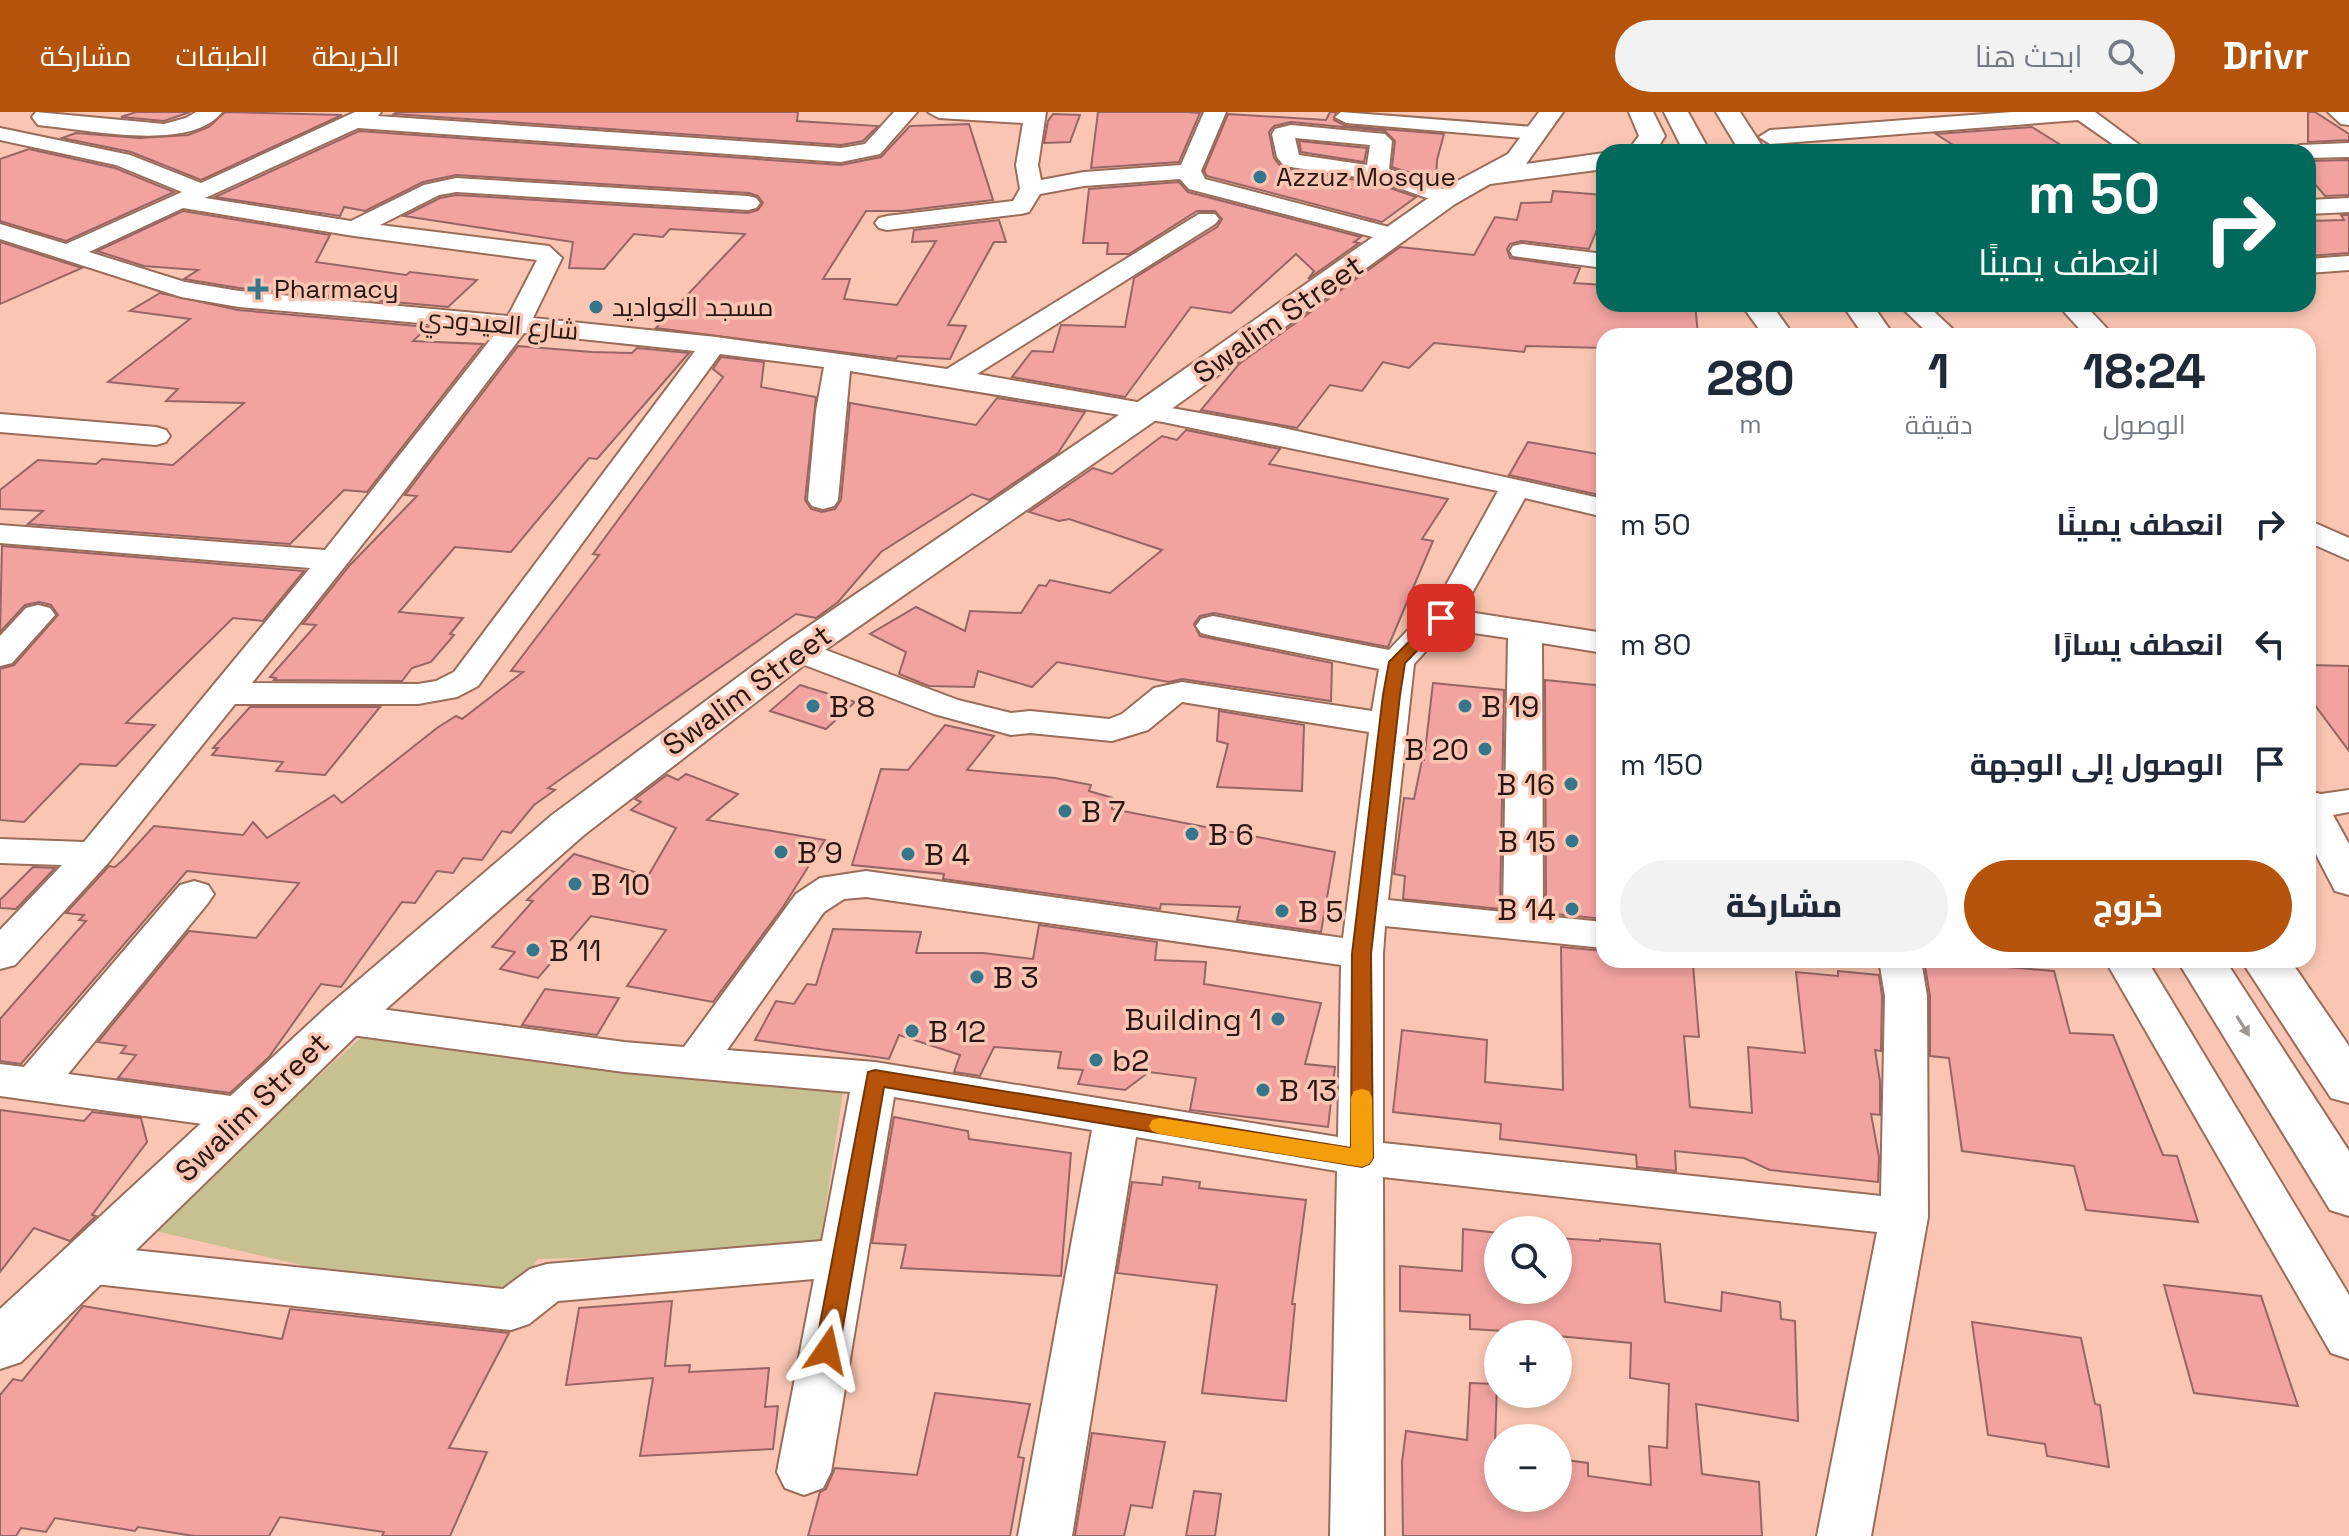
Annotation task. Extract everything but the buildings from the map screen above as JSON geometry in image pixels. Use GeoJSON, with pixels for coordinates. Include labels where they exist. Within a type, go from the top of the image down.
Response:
{"type":"FeatureCollection","features":[{"type":"Feature","properties":{"kind":"main road"},"geometry":{"type":"LineString","coordinates":[[1641,112],[1652,136],[1649,144]]}},
{"type":"Feature","properties":{"kind":"main road"},"geometry":{"type":"LineString","coordinates":[[1676,112],[1693,144]]}},
{"type":"Feature","properties":{"kind":"main road"},"geometry":{"type":"LineString","coordinates":[[1708,112],[1727,144]]}},
{"type":"Feature","properties":{"kind":"main road"},"geometry":{"type":"LineString","coordinates":[[1728,112],[1765,144]]}},
{"type":"Feature","properties":{"kind":"main road"},"geometry":{"type":"LineString","coordinates":[[1538,130],[1541,155],[1596,165]]}},
{"type":"Feature","properties":{"kind":"main road","name":"Swalim Street"},"geometry":{"type":"LineString","coordinates":[[8,1330],[86,1264],[344,1019],[568,825],[798,651],[1147,411],[1463,188],[1517,159],[1538,130]]}},
{"type":"Feature","properties":{"kind":"main road"},"geometry":{"type":"LineString","coordinates":[[1463,188],[1596,165]]}},
{"type":"Feature","properties":{"kind":"main road"},"geometry":{"type":"LineString","coordinates":[[2206,968],[2349,1195]]}},
{"type":"Feature","properties":{"kind":"main road"},"geometry":{"type":"LineString","coordinates":[[2270,968],[2349,1085]]}},
{"type":"Feature","properties":{"kind":"street"},"geometry":{"type":"LineString","coordinates":[[52,112],[43,117],[46,120],[164,130],[193,123],[211,112]]}},
{"type":"Feature","properties":{"kind":"street"},"geometry":{"type":"LineString","coordinates":[[12,258],[58,249],[190,196],[363,116],[585,136],[859,154],[872,149],[906,112]]}},
{"type":"Feature","properties":{"kind":"street"},"geometry":{"type":"LineString","coordinates":[[887,223],[1021,207],[1031,189],[1027,165],[1034,114],[939,112]]}},
{"type":"Feature","properties":{"kind":"street"},"geometry":{"type":"LineString","coordinates":[[1215,112],[1190,171],[1191,179],[1197,184],[1396,236]]}},
{"type":"Feature","properties":{"kind":"street"},"geometry":{"type":"LineString","coordinates":[[1288,112],[1538,130]]}},
{"type":"Feature","properties":{"kind":"street"},"geometry":{"type":"LineString","coordinates":[[1751,112],[1767,144]]}},
{"type":"Feature","properties":{"kind":"street"},"geometry":{"type":"LineString","coordinates":[[1795,144],[2081,112],[2127,144]]}},
{"type":"Feature","properties":{"kind":"street"},"geometry":{"type":"LineString","coordinates":[[2339,112],[2349,119]]}},
{"type":"Feature","properties":{"kind":"street"},"geometry":{"type":"LineString","coordinates":[[585,136],[605,120]]}},
{"type":"Feature","properties":{"kind":"street"},"geometry":{"type":"LineString","coordinates":[[0,134],[122,160],[190,196],[354,229],[547,254],[550,264],[516,325],[333,560],[94,854],[0,955]]}},
{"type":"Feature","properties":{"kind":"street"},"geometry":{"type":"LineString","coordinates":[[2316,151],[2349,150]]}},
{"type":"Feature","properties":{"kind":"street"},"geometry":{"type":"LineString","coordinates":[[1031,189],[1084,179],[1190,171]]}},
{"type":"Feature","properties":{"kind":"street"},"geometry":{"type":"LineString","coordinates":[[1381,174],[1463,188]]}},
{"type":"Feature","properties":{"kind":"street"},"geometry":{"type":"LineString","coordinates":[[354,229],[432,190],[456,185],[748,203]]}},
{"type":"Feature","properties":{"kind":"street"},"geometry":{"type":"LineString","coordinates":[[2316,207],[2349,205]]}},
{"type":"Feature","properties":{"kind":"street"},"geometry":{"type":"LineString","coordinates":[[952,378],[1207,219]]}},
{"type":"Feature","properties":{"kind":"street","name":"شارع العيدودي"},"geometry":{"type":"LineString","coordinates":[[0,231],[181,289],[239,299],[713,345],[952,378],[1147,411],[1516,486],[1596,506]]}},
{"type":"Feature","properties":{"kind":"street"},"geometry":{"type":"LineString","coordinates":[[1522,251],[1596,260]]}},
{"type":"Feature","properties":{"kind":"street"},"geometry":{"type":"LineString","coordinates":[[2316,265],[2349,263]]}},
{"type":"Feature","properties":{"kind":"street"},"geometry":{"type":"LineString","coordinates":[[1920,312],[1938,328]]}},
{"type":"Feature","properties":{"kind":"street"},"geometry":{"type":"LineString","coordinates":[[2078,312],[2093,328]]}},
{"type":"Feature","properties":{"kind":"street"},"geometry":{"type":"LineString","coordinates":[[222,693],[418,694],[445,690],[466,679],[713,345]]}},
{"type":"Feature","properties":{"kind":"street"},"geometry":{"type":"LineString","coordinates":[[823,500],[830,411],[838,362]]}},
{"type":"Feature","properties":{"kind":"street"},"geometry":{"type":"LineString","coordinates":[[0,423],[156,436]]}},
{"type":"Feature","properties":{"kind":"street"},"geometry":{"type":"LineString","coordinates":[[1357,1536],[1362,954],[1387,724],[1397,662],[1441,618],[1454,600],[1516,486]]}},
{"type":"Feature","properties":{"kind":"street"},"geometry":{"type":"LineString","coordinates":[[2316,533],[2349,551]]}},
{"type":"Feature","properties":{"kind":"street"},"geometry":{"type":"LineString","coordinates":[[0,534],[333,560]]}},
{"type":"Feature","properties":{"kind":"street"},"geometry":{"type":"LineString","coordinates":[[0,656],[38,615]]}},
{"type":"Feature","properties":{"kind":"street"},"geometry":{"type":"LineString","coordinates":[[1441,618],[1596,642]]}},
{"type":"Feature","properties":{"kind":"street"},"geometry":{"type":"LineString","coordinates":[[1213,626],[1397,662]]}},
{"type":"Feature","properties":{"kind":"street"},"geometry":{"type":"LineString","coordinates":[[1523,927],[1525,632]]}},
{"type":"Feature","properties":{"kind":"street"},"geometry":{"type":"LineString","coordinates":[[798,651],[946,707],[984,720],[1011,724],[1030,722],[1112,730],[1135,722],[1166,695],[1182,692],[1387,724]]}},
{"type":"Feature","properties":{"kind":"street"},"geometry":{"type":"LineString","coordinates":[[2316,804],[2349,801]]}},
{"type":"Feature","properties":{"kind":"street"},"geometry":{"type":"LineString","coordinates":[[2316,816],[2349,882]]}},
{"type":"Feature","properties":{"kind":"street"},"geometry":{"type":"LineString","coordinates":[[0,851],[94,854]]}},
{"type":"Feature","properties":{"kind":"street"},"geometry":{"type":"LineString","coordinates":[[695,1063],[810,903],[834,887],[866,884],[1362,954]]}},
{"type":"Feature","properties":{"kind":"street"},"geometry":{"type":"LineString","coordinates":[[17,1082],[194,894]]}},
{"type":"Feature","properties":{"kind":"street"},"geometry":{"type":"LineString","coordinates":[[1368,911],[1596,934]]}},
{"type":"Feature","properties":{"kind":"street"},"geometry":{"type":"LineString","coordinates":[[1844,1536],[1904,1217],[1906,996],[1894,968]]}},
{"type":"Feature","properties":{"kind":"street"},"geometry":{"type":"LineString","coordinates":[[2131,968],[2349,1339]]}},
{"type":"Feature","properties":{"kind":"street"},"geometry":{"type":"LineString","coordinates":[[344,1019],[624,1057],[875,1078],[1362,1158],[1904,1217]]}},
{"type":"Feature","properties":{"kind":"street"},"geometry":{"type":"LineString","coordinates":[[804,1472],[875,1078]]}},
{"type":"Feature","properties":{"kind":"street"},"geometry":{"type":"LineString","coordinates":[[17,1082],[246,1114]]}},
{"type":"Feature","properties":{"kind":"street"},"geometry":{"type":"LineString","coordinates":[[1045,1536],[1116,1119]]}},
{"type":"Feature","properties":{"kind":"street"},"geometry":{"type":"LineString","coordinates":[[86,1264],[511,1310],[547,1283],[844,1258]]}},
{"type":"Feature","properties":{"kind":"shaded area"},"geometry":{"type":"Polygon","coordinates":[[[363,1036],[843,1092],[819,1252],[538,1259],[513,1297],[400,1288],[147,1229],[363,1036]]]}},
{"type":"Feature","properties":{"kind":"slow traffic"},"geometry":{"type":"LineString","coordinates":[[1160,1126],[1362,1158],[1362,1097]]}},
{"type":"Feature","properties":{"kind":"place","name":"Azzuz Mosque"},"geometry":{"type":"Point","coordinates":[1260,177]}},
{"type":"Feature","properties":{"kind":"place","name":"Pharmacy"},"geometry":{"type":"Point","coordinates":[258,289]}},
{"type":"Feature","properties":{"kind":"place","name":"مسجد العواديد"},"geometry":{"type":"Point","coordinates":[596,307]}},
{"type":"Feature","properties":{"kind":"place","name":"B 8"},"geometry":{"type":"Point","coordinates":[813,706]}},
{"type":"Feature","properties":{"kind":"place","name":"B 19"},"geometry":{"type":"Point","coordinates":[1465,706]}},
{"type":"Feature","properties":{"kind":"place","name":"B 20"},"geometry":{"type":"Point","coordinates":[1485,749]}},
{"type":"Feature","properties":{"kind":"place","name":"B 16"},"geometry":{"type":"Point","coordinates":[1571,784]}},
{"type":"Feature","properties":{"kind":"place","name":"B 7"},"geometry":{"type":"Point","coordinates":[1065,811]}},
{"type":"Feature","properties":{"kind":"place","name":"B 6"},"geometry":{"type":"Point","coordinates":[1192,834]}},
{"type":"Feature","properties":{"kind":"place","name":"B 15"},"geometry":{"type":"Point","coordinates":[1572,841]}},
{"type":"Feature","properties":{"kind":"place","name":"B 9"},"geometry":{"type":"Point","coordinates":[781,852]}},
{"type":"Feature","properties":{"kind":"place","name":"B 4"},"geometry":{"type":"Point","coordinates":[908,854]}},
{"type":"Feature","properties":{"kind":"place","name":"B 10"},"geometry":{"type":"Point","coordinates":[575,884]}},
{"type":"Feature","properties":{"kind":"place","name":"B 14"},"geometry":{"type":"Point","coordinates":[1572,909]}},
{"type":"Feature","properties":{"kind":"place","name":"B 5"},"geometry":{"type":"Point","coordinates":[1282,911]}},
{"type":"Feature","properties":{"kind":"place","name":"B 11"},"geometry":{"type":"Point","coordinates":[533,950]}},
{"type":"Feature","properties":{"kind":"place","name":"B 3"},"geometry":{"type":"Point","coordinates":[977,977]}},
{"type":"Feature","properties":{"kind":"place","name":"Building 1"},"geometry":{"type":"Point","coordinates":[1278,1019]}},
{"type":"Feature","properties":{"kind":"place","name":"B 12"},"geometry":{"type":"Point","coordinates":[912,1031]}},
{"type":"Feature","properties":{"kind":"place","name":"b2"},"geometry":{"type":"Point","coordinates":[1096,1060]}},
{"type":"Feature","properties":{"kind":"place","name":"B 13"},"geometry":{"type":"Point","coordinates":[1263,1090]}},
{"type":"Feature","properties":{"kind":"route"},"geometry":{"type":"LineString","coordinates":[[827,1350],[875,1078],[1362,1158],[1362,954],[1391,695],[1397,662],[1441,618]]}}]}
